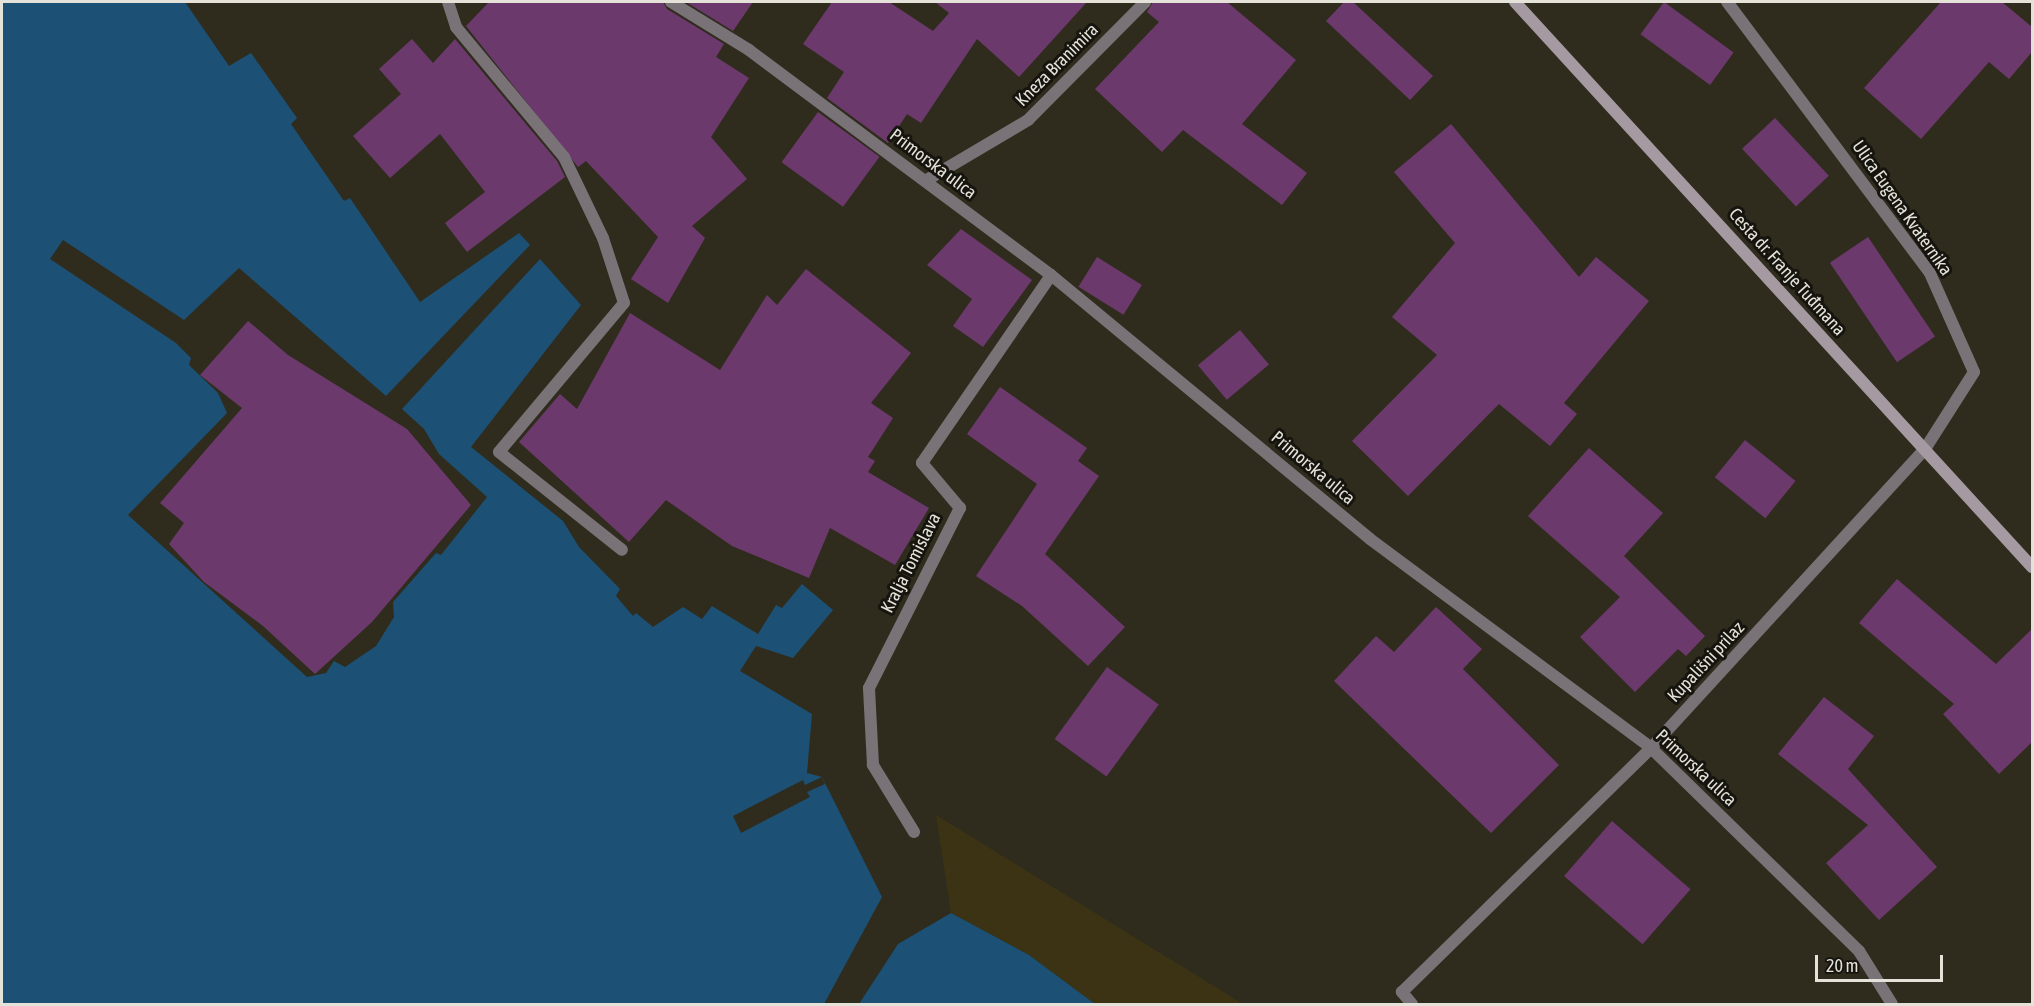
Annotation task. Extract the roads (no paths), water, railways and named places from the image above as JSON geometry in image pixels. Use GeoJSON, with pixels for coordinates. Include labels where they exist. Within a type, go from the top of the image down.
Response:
{"type":"FeatureCollection","features":[{"type":"Feature","properties":{"kind":"main road","name":"Cesta dr. Franje Tuđmana"},"geometry":{"type":"LineString","coordinates":[[1515,2],[2032,567]]}},
{"type":"Feature","properties":{"kind":"street"},"geometry":{"type":"LineString","coordinates":[[448,2],[456,27],[564,157],[603,238],[624,303],[499,452],[622,550]]}},
{"type":"Feature","properties":{"kind":"street","name":"Primorska ulica"},"geometry":{"type":"LineString","coordinates":[[671,2],[749,50],[1051,275],[1370,539],[1651,748],[1859,951],[1892,1005]]}},
{"type":"Feature","properties":{"kind":"street","name":"Kneza Branimira"},"geometry":{"type":"LineString","coordinates":[[925,181],[1028,120],[1145,2]]}},
{"type":"Feature","properties":{"kind":"street","name":"Ulica Eugena Kvaternika"},"geometry":{"type":"LineString","coordinates":[[1727,2],[1930,273],[1974,372],[1925,449]]}},
{"type":"Feature","properties":{"kind":"street","name":"Kralja Tomislava"},"geometry":{"type":"LineString","coordinates":[[914,832],[873,765],[868,688],[960,508],[922,463],[1051,275]]}},
{"type":"Feature","properties":{"kind":"street","name":"Kupališni prilaz"},"geometry":{"type":"LineString","coordinates":[[1412,1005],[1402,992],[1651,748],[1925,449]]}},
{"type":"Feature","properties":{"kind":"water"},"geometry":{"type":"Polygon","coordinates":[[[2,2],[185,2],[229,66],[251,53],[297,118],[291,124],[344,201],[350,198],[420,302],[519,233],[530,245],[386,396],[239,268],[184,320],[63,240],[50,259],[176,343],[191,358],[189,365],[218,393],[227,413],[128,515],[307,677],[326,673],[334,661],[345,667],[376,646],[394,617],[393,602],[436,553],[441,555],[487,497],[439,454],[424,429],[402,409],[540,259],[581,305],[471,447],[563,521],[579,547],[620,589],[616,596],[633,616],[636,613],[653,627],[683,607],[702,619],[712,606],[758,634],[776,605],[782,608],[802,584],[833,610],[793,658],[756,646],[740,671],[812,714],[807,773],[822,777],[882,897],[824,1004],[2,1004],[2,2]]]}},
{"type":"Feature","properties":{"kind":"water"},"geometry":{"type":"Polygon","coordinates":[[[951,913],[1029,955],[1095,1004],[859,1004],[898,944],[951,913]]]}}]}
